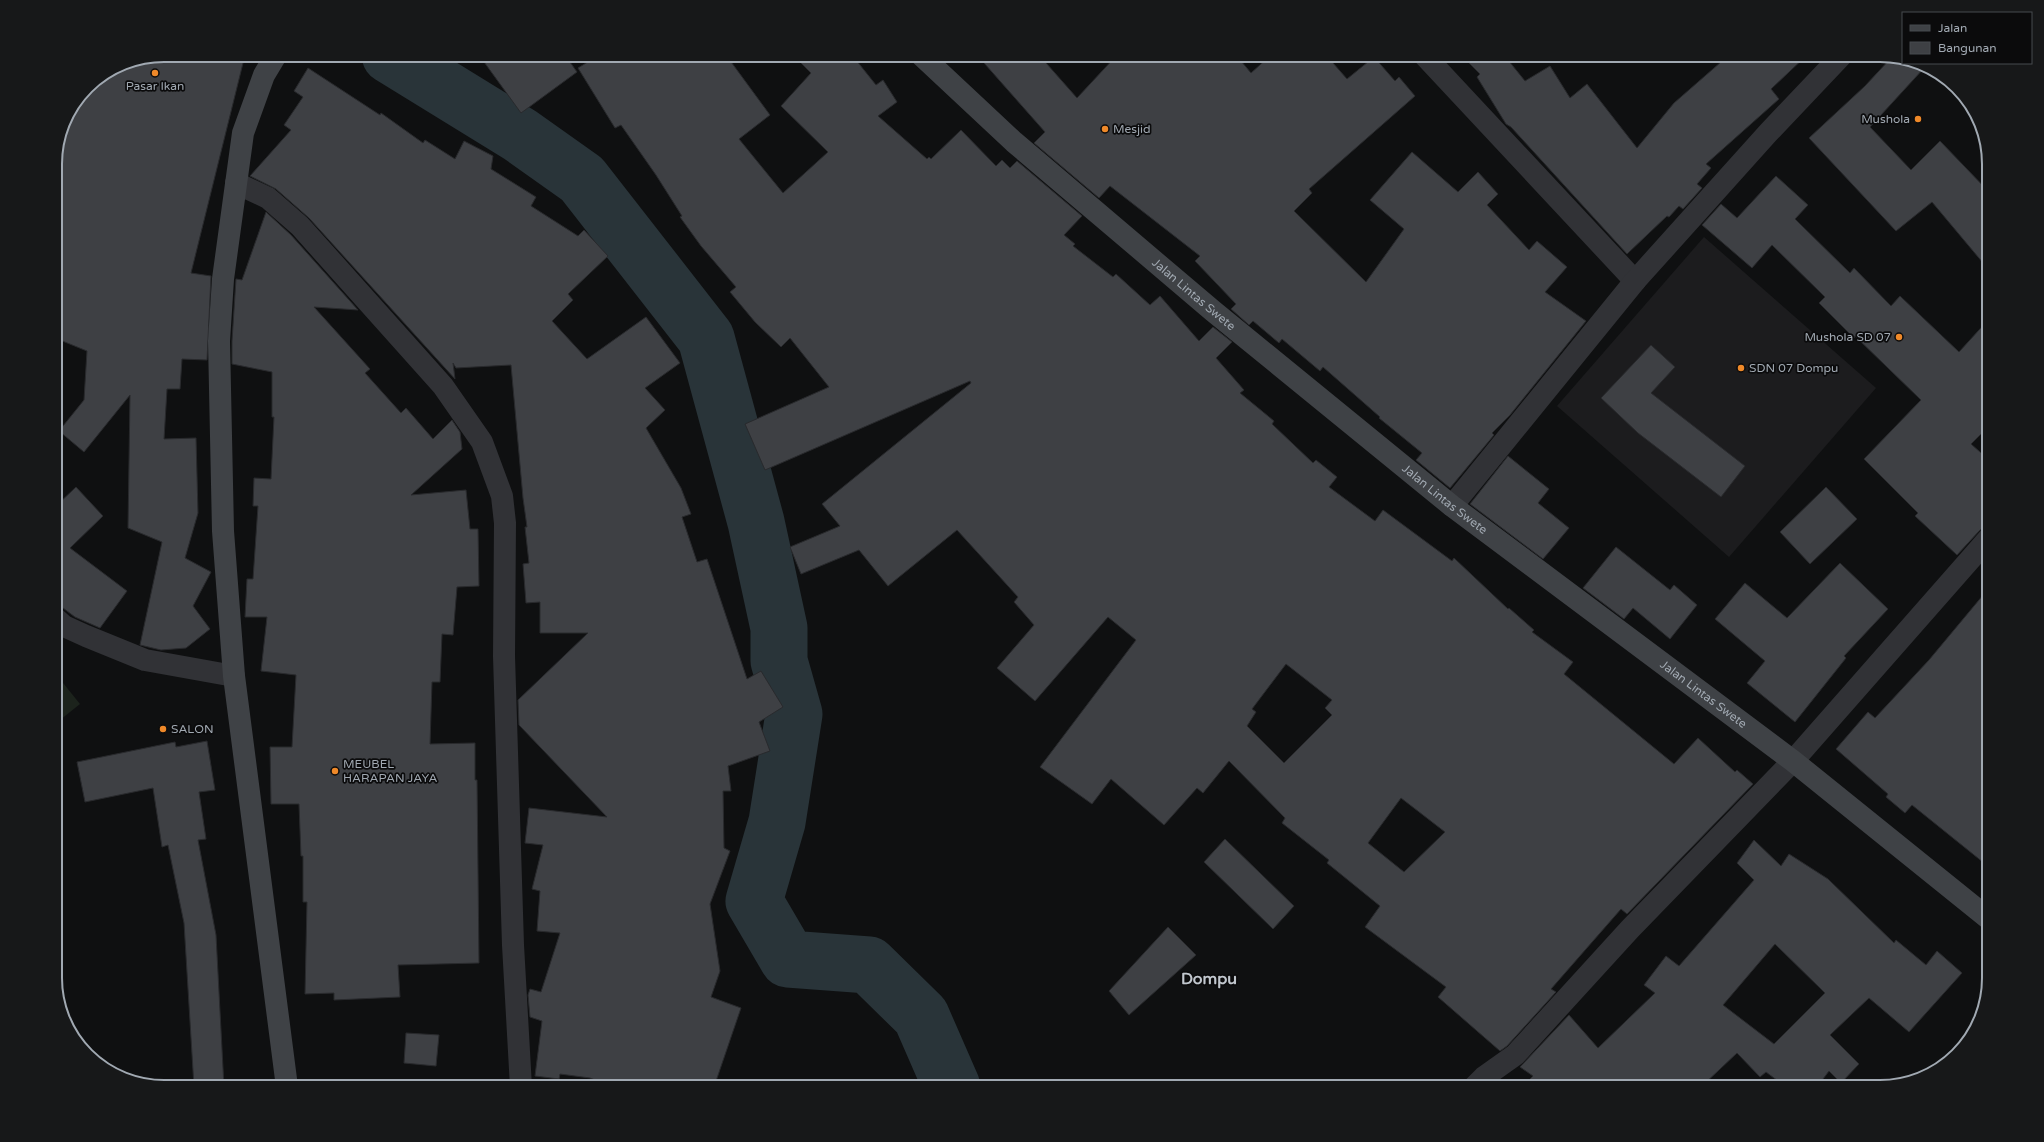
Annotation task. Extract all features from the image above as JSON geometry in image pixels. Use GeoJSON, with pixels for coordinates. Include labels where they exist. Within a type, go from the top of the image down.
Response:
{"type":"FeatureCollection","features":[{"type":"Feature","properties":{"kind":"street"},"geometry":{"type":"LineString","coordinates":[[272,62],[264,75],[245,127],[223,279],[219,341],[223,531],[234,676],[286,1080]]}},
{"type":"Feature","properties":{"kind":"street","name":"Jalan Lintas Swete"},"geometry":{"type":"LineString","coordinates":[[928,62],[1014,142],[1159,265],[1452,506],[1793,761],[1982,913]]}},
{"type":"Feature","properties":{"kind":"street"},"geometry":{"type":"LineString","coordinates":[[1431,62],[1635,281]]}},
{"type":"Feature","properties":{"kind":"street"},"geometry":{"type":"LineString","coordinates":[[1452,506],[1635,281],[1768,132],[1835,62]]}},
{"type":"Feature","properties":{"kind":"street"},"geometry":{"type":"LineString","coordinates":[[236,183],[268,198],[300,226],[442,386],[482,442],[502,496],[505,523],[504,656],[513,938],[520,1080]]}},
{"type":"Feature","properties":{"kind":"street"},"geometry":{"type":"LineString","coordinates":[[1481,1080],[1515,1055],[1630,929],[1793,761],[1982,546]]}},
{"type":"Feature","properties":{"kind":"street"},"geometry":{"type":"LineString","coordinates":[[62,624],[86,636],[145,660],[234,676]]}},
{"type":"Feature","properties":{"kind":"shaded area"},"geometry":{"type":"Polygon","coordinates":[[[1704,237],[1876,388],[1729,557],[1557,406],[1704,237]]]}},
{"type":"Feature","properties":{"kind":"shaded area"},"geometry":{"type":"Polygon","coordinates":[[[62,682],[80,704],[62,718],[62,682]]]}},
{"type":"Feature","properties":{"kind":"building"},"geometry":{"type":"Polygon","coordinates":[[[164,62],[243,62],[191,273],[211,276],[207,360],[182,359],[180,389],[167,389],[164,439],[196,438],[198,513],[185,558],[211,572],[193,606],[210,629],[186,648],[161,650],[140,645],[162,542],[128,528],[130,395],[84,452],[62,434],[62,427],[84,400],[87,351],[62,341],[62,157],[65,137],[79,107],[92,92],[107,79],[131,67],[164,62]]]}},
{"type":"Feature","properties":{"kind":"building"},"geometry":{"type":"Polygon","coordinates":[[[484,62],[570,62],[577,72],[521,113],[484,62]]]}},
{"type":"Feature","properties":{"kind":"building"},"geometry":{"type":"Polygon","coordinates":[[[588,62],[731,62],[770,115],[739,139],[783,193],[828,152],[781,106],[811,73],[800,62],[858,62],[876,85],[883,80],[897,102],[878,116],[927,159],[929,157],[931,159],[961,130],[996,166],[1002,160],[1010,168],[1017,161],[1082,216],[1064,235],[1075,244],[1073,246],[1113,277],[1116,274],[1150,305],[1160,296],[1199,341],[1213,327],[1232,342],[1216,358],[1244,390],[1240,393],[1274,421],[1272,424],[1313,463],[1316,460],[1337,477],[1329,487],[1375,521],[1383,510],[1452,561],[1454,558],[1508,609],[1509,608],[1534,630],[1532,632],[1573,662],[1564,674],[1674,764],[1698,738],[1735,772],[1737,770],[1753,784],[1627,914],[1621,909],[1551,989],[1556,992],[1507,1046],[1500,1051],[1438,997],[1446,987],[1365,927],[1380,906],[1327,863],[1329,860],[1282,823],[1285,818],[1229,761],[1203,793],[1197,788],[1164,825],[1111,779],[1092,804],[1040,767],[1136,640],[1108,617],[1035,701],[997,668],[1034,625],[1014,602],[1018,597],[957,530],[888,586],[859,550],[801,574],[790,547],[840,526],[822,504],[971,383],[970,381],[765,470],[745,424],[829,387],[790,338],[781,347],[755,322],[730,292],[736,287],[701,246],[680,217],[682,216],[656,175],[621,125],[615,128],[578,68],[588,62]],[[1286,664],[1252,709],[1256,712],[1247,726],[1284,763],[1332,715],[1325,708],[1332,700],[1286,664]],[[1401,798],[1368,843],[1404,872],[1445,832],[1401,798]]]}},
{"type":"Feature","properties":{"kind":"building"},"geometry":{"type":"Polygon","coordinates":[[[983,62],[1045,62],[1077,98],[1110,62],[1242,62],[1251,73],[1263,62],[1332,62],[1347,79],[1368,62],[1378,62],[1395,81],[1399,77],[1415,96],[1309,189],[1312,193],[1294,211],[1366,282],[1404,229],[1370,200],[1412,152],[1458,192],[1478,172],[1498,194],[1487,205],[1529,250],[1537,241],[1567,267],[1545,292],[1586,321],[1510,415],[1492,433],[1494,435],[1450,488],[1416,460],[1422,453],[1379,418],[1380,417],[1323,367],[1320,371],[1282,339],[1279,343],[1253,321],[1249,325],[1231,309],[1236,304],[1195,261],[1200,256],[1110,186],[1099,198],[1034,143],[1045,132],[983,62]]]}},
{"type":"Feature","properties":{"kind":"building"},"geometry":{"type":"Polygon","coordinates":[[[1468,62],[1510,62],[1525,81],[1550,66],[1570,98],[1587,84],[1637,148],[1674,103],[1721,62],[1800,62],[1771,89],[1779,99],[1706,164],[1711,168],[1697,184],[1702,188],[1683,209],[1679,206],[1669,217],[1667,216],[1627,254],[1511,127],[1506,124],[1477,77],[1480,74],[1468,62]]]}},
{"type":"Feature","properties":{"kind":"building"},"geometry":{"type":"Polygon","coordinates":[[[1887,63],[1913,67],[1922,71],[1870,127],[1911,170],[1940,141],[1982,185],[1982,262],[1932,202],[1896,231],[1809,138],[1865,86],[1887,63]]]}},
{"type":"Feature","properties":{"kind":"building"},"geometry":{"type":"Polygon","coordinates":[[[308,68],[380,115],[381,113],[423,143],[425,140],[455,159],[464,141],[493,156],[491,169],[536,197],[531,206],[578,236],[584,230],[608,256],[568,294],[573,300],[552,321],[587,359],[646,317],[680,363],[645,388],[665,410],[646,428],[681,488],[691,514],[682,517],[697,562],[707,559],[747,679],[761,671],[783,707],[759,722],[770,751],[728,766],[731,791],[723,791],[724,848],[730,851],[710,904],[720,971],[711,997],[741,1008],[716,1080],[595,1080],[560,1074],[559,1079],[535,1076],[542,1021],[530,1017],[528,995],[530,989],[541,992],[560,933],[537,931],[540,891],[532,889],[543,845],[525,843],[529,808],[607,817],[519,725],[518,700],[588,633],[540,633],[540,602],[526,603],[523,564],[529,563],[525,527],[527,527],[511,365],[456,368],[453,363],[455,379],[309,218],[276,189],[250,176],[291,130],[284,125],[303,97],[294,91],[308,68]]]}},
{"type":"Feature","properties":{"kind":"building"},"geometry":{"type":"Polygon","coordinates":[[[1776,176],[1808,205],[1795,219],[1850,273],[1854,268],[1891,306],[1900,296],[1959,352],[1982,327],[1982,433],[1971,444],[1982,454],[1982,529],[1957,555],[1915,516],[1918,513],[1864,459],[1921,400],[1855,336],[1854,338],[1819,303],[1825,297],[1772,245],[1752,268],[1702,225],[1721,204],[1737,218],[1776,176]]]}},
{"type":"Feature","properties":{"kind":"building"},"geometry":{"type":"Polygon","coordinates":[[[266,212],[291,235],[358,310],[314,307],[370,369],[365,373],[401,413],[406,408],[433,439],[452,420],[460,432],[462,449],[411,495],[466,490],[470,529],[478,529],[479,586],[457,587],[453,635],[442,634],[440,682],[432,682],[430,744],[475,743],[475,780],[477,780],[479,963],[398,965],[400,997],[334,1000],[334,993],[305,994],[307,902],[303,902],[303,856],[301,856],[299,804],[271,804],[270,747],[292,747],[296,675],[261,671],[267,617],[245,617],[247,579],[253,579],[258,506],[253,506],[254,478],[271,479],[274,417],[272,417],[272,372],[232,364],[236,279],[242,280],[266,212]]]}},
{"type":"Feature","properties":{"kind":"building"},"geometry":{"type":"Polygon","coordinates":[[[1651,345],[1675,367],[1651,393],[1745,466],[1721,497],[1638,433],[1601,398],[1651,345]]]}},
{"type":"Feature","properties":{"kind":"building"},"geometry":{"type":"Polygon","coordinates":[[[1508,456],[1549,489],[1538,503],[1569,528],[1543,559],[1470,504],[1508,456]]]}},
{"type":"Feature","properties":{"kind":"building"},"geometry":{"type":"Polygon","coordinates":[[[76,487],[103,516],[70,548],[127,591],[100,628],[75,617],[62,607],[62,500],[76,487]]]}},
{"type":"Feature","properties":{"kind":"building"},"geometry":{"type":"Polygon","coordinates":[[[1826,487],[1857,519],[1810,564],[1780,532],[1826,487]]]}},
{"type":"Feature","properties":{"kind":"building"},"geometry":{"type":"Polygon","coordinates":[[[1616,547],[1670,590],[1674,585],[1697,605],[1670,639],[1633,608],[1624,619],[1583,588],[1616,547]]]}},
{"type":"Feature","properties":{"kind":"building"},"geometry":{"type":"Polygon","coordinates":[[[1840,563],[1888,609],[1844,656],[1846,658],[1795,722],[1747,683],[1765,661],[1715,619],[1745,583],[1787,618],[1840,563]]]}},
{"type":"Feature","properties":{"kind":"building"},"geometry":{"type":"Polygon","coordinates":[[[1982,596],[1982,861],[1912,805],[1905,813],[1886,797],[1888,794],[1836,749],[1868,712],[1875,718],[1929,660],[1982,596]]]}},
{"type":"Feature","properties":{"kind":"building"},"geometry":{"type":"Polygon","coordinates":[[[207,741],[215,790],[199,792],[206,839],[198,840],[216,935],[224,1080],[194,1080],[184,923],[168,845],[162,847],[153,788],[85,802],[77,762],[175,742],[176,747],[207,741]]]}},
{"type":"Feature","properties":{"kind":"building"},"geometry":{"type":"Polygon","coordinates":[[[1225,839],[1294,906],[1273,929],[1204,862],[1225,839]]]}},
{"type":"Feature","properties":{"kind":"building"},"geometry":{"type":"Polygon","coordinates":[[[1754,840],[1781,866],[1789,854],[1828,879],[1894,943],[1896,940],[1926,965],[1937,951],[1962,973],[1909,1032],[1869,998],[1830,1035],[1859,1064],[1844,1080],[1838,1080],[1829,1071],[1822,1080],[1777,1080],[1766,1072],[1760,1077],[1737,1053],[1708,1080],[1529,1080],[1533,1076],[1520,1067],[1569,1015],[1598,1048],[1655,993],[1644,985],[1666,956],[1679,966],[1754,880],[1737,863],[1754,840]],[[1775,944],[1723,1005],[1774,1044],[1825,993],[1775,944]]]}},
{"type":"Feature","properties":{"kind":"building"},"geometry":{"type":"Polygon","coordinates":[[[1168,927],[1196,955],[1129,1015],[1109,991],[1168,927]]]}},
{"type":"Feature","properties":{"kind":"building"},"geometry":{"type":"Polygon","coordinates":[[[406,1033],[439,1035],[436,1066],[404,1063],[406,1033]]]}},
{"type":"Feature","properties":{"kind":"waterway"},"geometry":{"type":"LineString","coordinates":[[401,62],[520,135],[582,179],[706,338],[756,522],[779,628],[779,661],[794,714],[777,822],[754,901],[788,959],[869,965],[921,1016],[949,1080]]}},
{"type":"Feature","properties":{"kind":"place","name":"Pasar Ikan"},"geometry":{"type":"Point","coordinates":[155,73]}},
{"type":"Feature","properties":{"kind":"place","name":"Mushola"},"geometry":{"type":"Point","coordinates":[1918,119]}},
{"type":"Feature","properties":{"kind":"place","name":"Mesjid"},"geometry":{"type":"Point","coordinates":[1105,129]}},
{"type":"Feature","properties":{"kind":"place","name":"Mushola SD 07"},"geometry":{"type":"Point","coordinates":[1899,337]}},
{"type":"Feature","properties":{"kind":"place","name":"SDN 07 Dompu"},"geometry":{"type":"Point","coordinates":[1741,368]}},
{"type":"Feature","properties":{"kind":"place","name":"SALON"},"geometry":{"type":"Point","coordinates":[163,729]}},
{"type":"Feature","properties":{"kind":"place","name":"MEUBEL HARAPAN JAYA"},"geometry":{"type":"Point","coordinates":[335,771]}},
{"type":"Feature","properties":{"kind":"district","name":"Dompu"},"geometry":{"type":"Point","coordinates":[1209,979]}}]}
